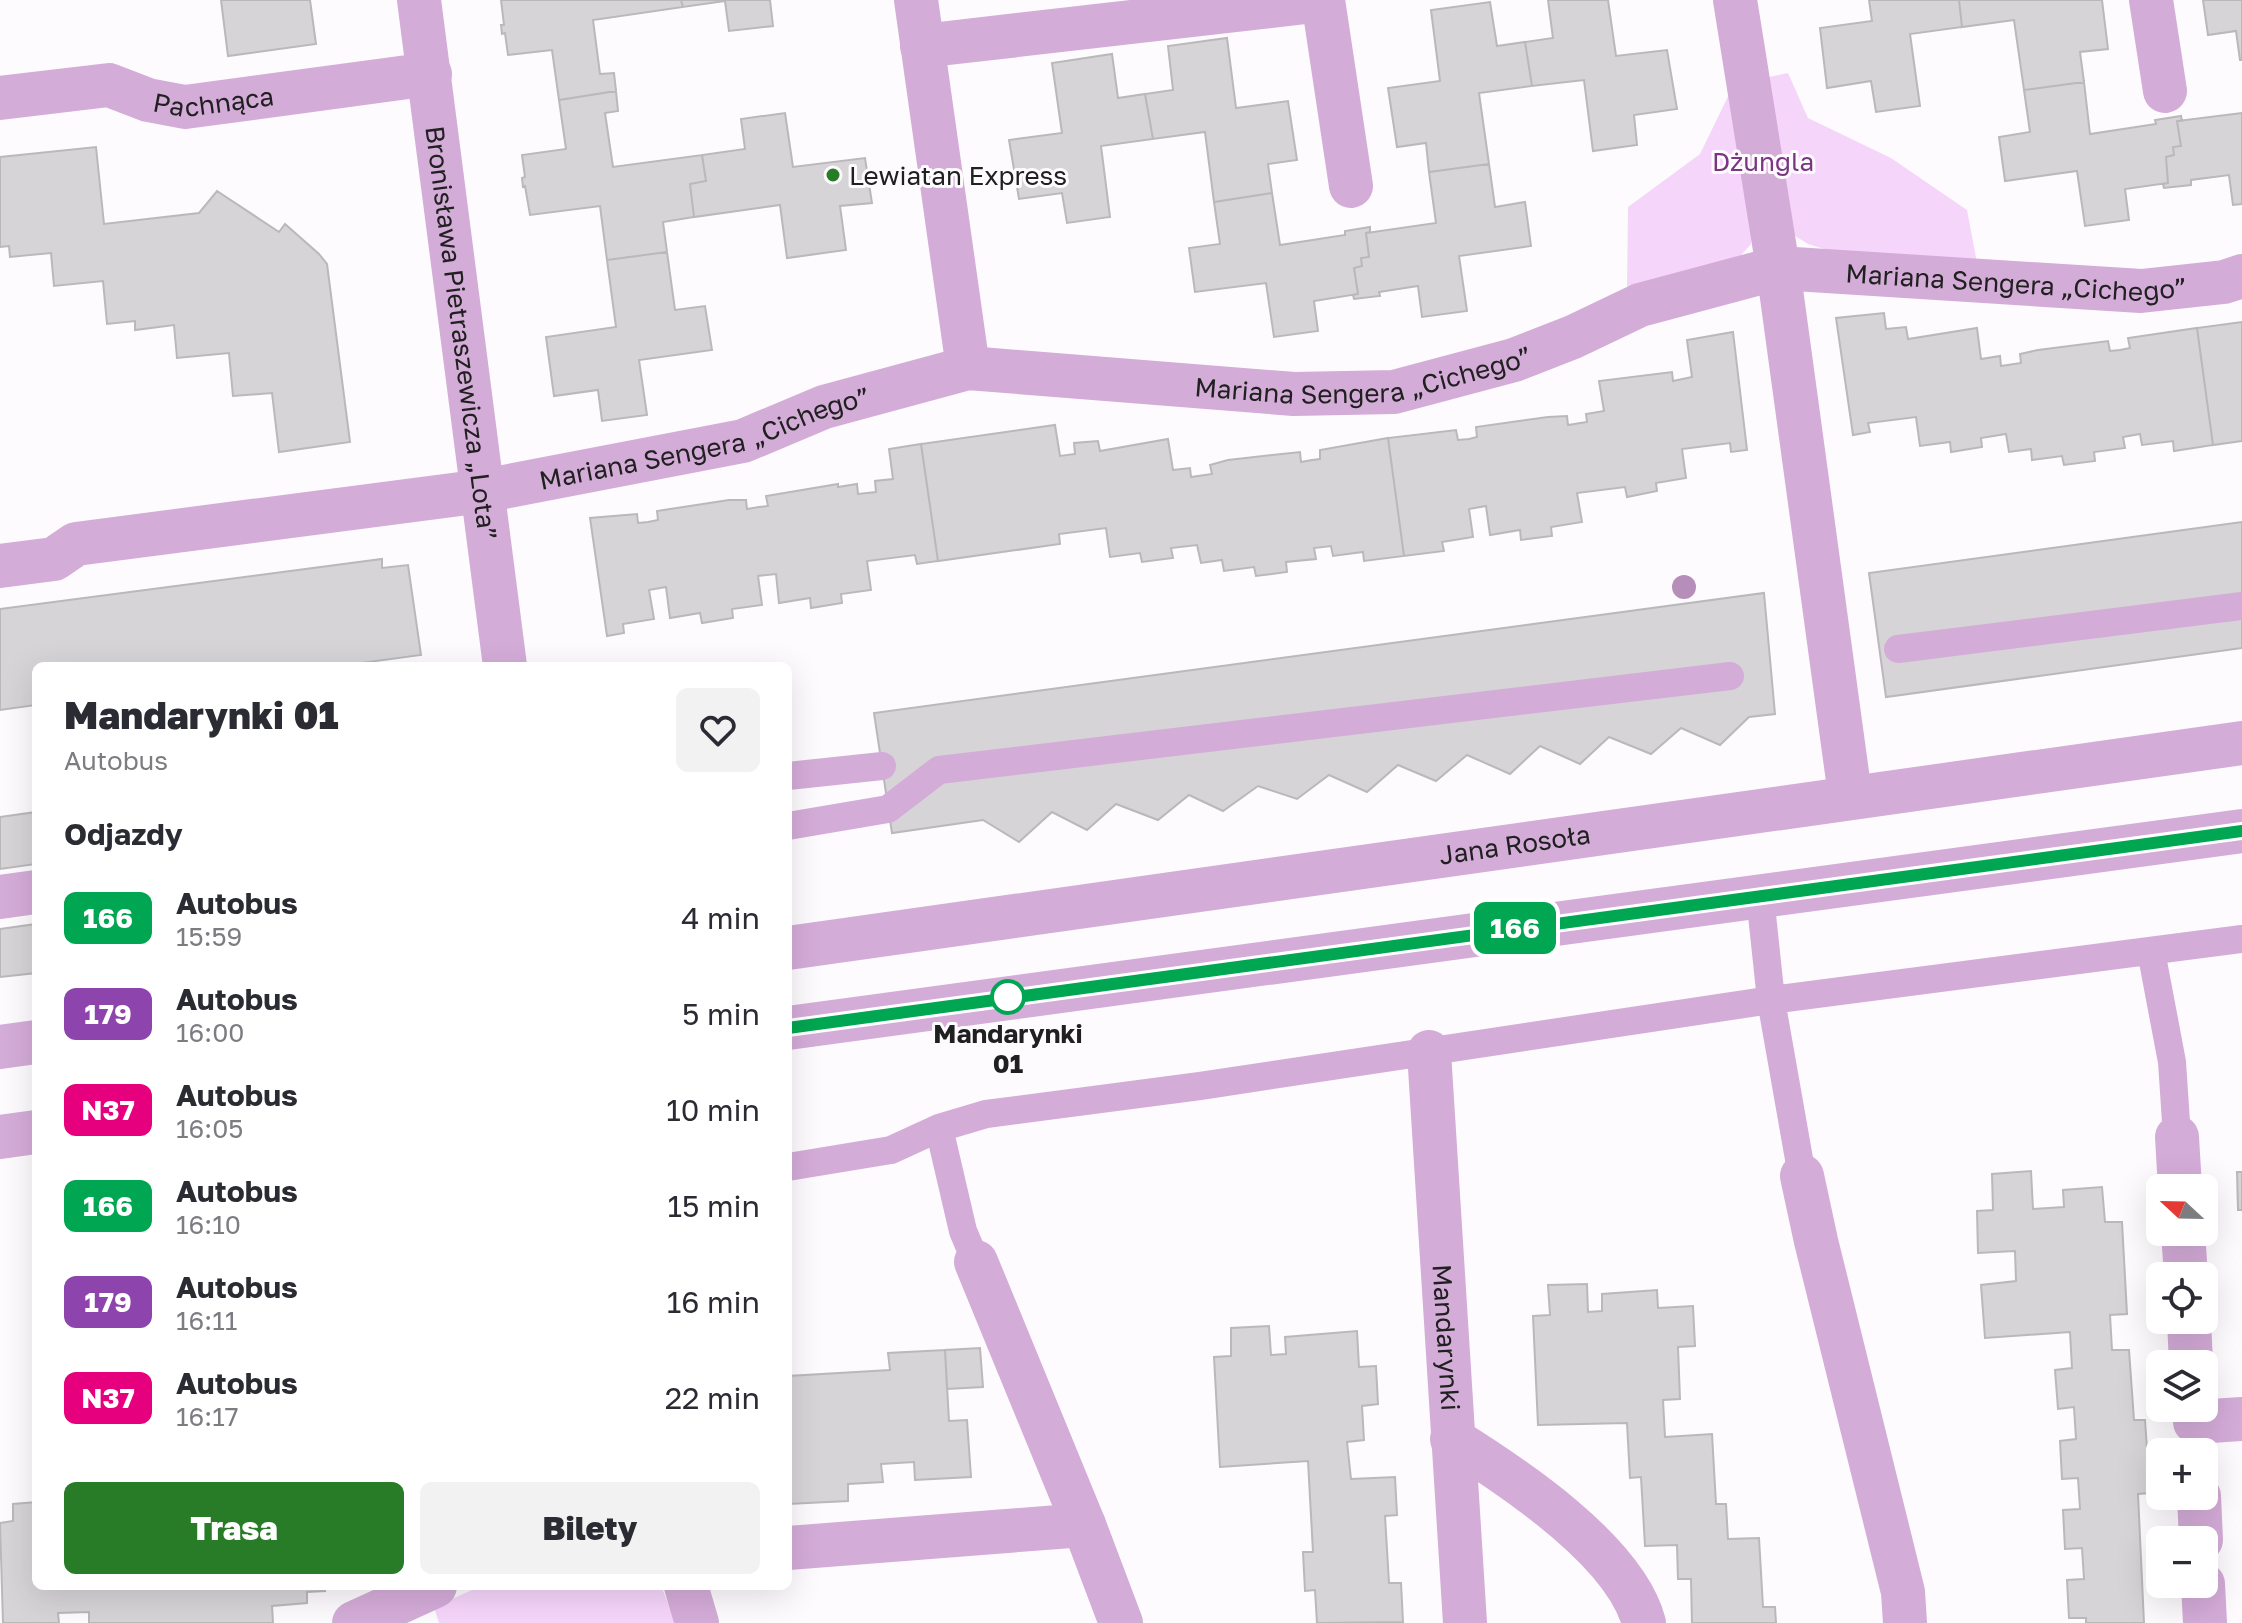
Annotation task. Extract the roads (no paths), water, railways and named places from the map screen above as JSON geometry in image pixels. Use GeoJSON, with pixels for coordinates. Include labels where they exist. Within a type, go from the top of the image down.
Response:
{"type":"FeatureCollection","features":[{"type":"Feature","properties":{"kind":"street","name":"Bronisława Pietraszewicza „Lota”"},"geometry":{"type":"LineString","coordinates":[[419,0],[504,662]]}},
{"type":"Feature","properties":{"kind":"street"},"geometry":{"type":"LineString","coordinates":[[916,0],[968,368]]}},
{"type":"Feature","properties":{"kind":"street"},"geometry":{"type":"LineString","coordinates":[[922,46],[1323,0],[1351,186]]}},
{"type":"Feature","properties":{"kind":"street"},"geometry":{"type":"LineString","coordinates":[[1735,0],[1778,268],[1850,795]]}},
{"type":"Feature","properties":{"kind":"street"},"geometry":{"type":"LineString","coordinates":[[2151,0],[2165,91]]}},
{"type":"Feature","properties":{"kind":"street","name":"Pachnąca"},"geometry":{"type":"LineString","coordinates":[[0,98],[109,85],[148,100],[185,107],[430,74]]}},
{"type":"Feature","properties":{"kind":"street","name":"Mariana Sengera „Cichego”"},"geometry":{"type":"LineString","coordinates":[[0,566],[54,559],[76,544],[483,491],[743,441],[824,407],[968,368],[1294,394],[1394,392],[1514,360],[1573,337],[1640,305],[1778,268],[2141,291],[2224,282],[2242,276]]}},
{"type":"Feature","properties":{"kind":"street","name":"Jana Rosoła"},"geometry":{"type":"LineString","coordinates":[[792,947],[1459,854],[1850,795],[2242,743]]}},
{"type":"Feature","properties":{"kind":"street"},"geometry":{"type":"LineString","coordinates":[[792,1027],[2242,831]]}},
{"type":"Feature","properties":{"kind":"street"},"geometry":{"type":"LineString","coordinates":[[0,897],[32,893]]}},
{"type":"Feature","properties":{"kind":"street"},"geometry":{"type":"LineString","coordinates":[[0,1047],[32,1043]]}},
{"type":"Feature","properties":{"kind":"street","name":"Mandarynki"},"geometry":{"type":"LineString","coordinates":[[1429,1052],[1465,1623]]}},
{"type":"Feature","properties":{"kind":"street"},"geometry":{"type":"LineString","coordinates":[[0,1137],[32,1133]]}},
{"type":"Feature","properties":{"kind":"street"},"geometry":{"type":"LineString","coordinates":[[2177,1137],[2179,1174]]}},
{"type":"Feature","properties":{"kind":"street"},"geometry":{"type":"LineString","coordinates":[[1802,1176],[1903,1592],[1905,1623]]}},
{"type":"Feature","properties":{"kind":"street"},"geometry":{"type":"LineString","coordinates":[[976,1262],[1121,1623]]}},
{"type":"Feature","properties":{"kind":"street"},"geometry":{"type":"LineString","coordinates":[[2195,1427],[2242,1419]]}},
{"type":"Feature","properties":{"kind":"street"},"geometry":{"type":"LineString","coordinates":[[1452,1439],[1528,1487],[1597,1551],[1620,1576],[1640,1607],[1644,1623]]}},
{"type":"Feature","properties":{"kind":"street"},"geometry":{"type":"LineString","coordinates":[[792,1548],[1084,1525]]}},
{"type":"Feature","properties":{"kind":"street"},"geometry":{"type":"LineString","coordinates":[[354,1623],[426,1590]]}},
{"type":"Feature","properties":{"kind":"street"},"geometry":{"type":"LineString","coordinates":[[687,1590],[697,1623]]}},
{"type":"Feature","properties":{"kind":"lane"},"geometry":{"type":"LineString","coordinates":[[1898,649],[2242,606]]}},
{"type":"Feature","properties":{"kind":"lane"},"geometry":{"type":"LineString","coordinates":[[792,825],[888,809],[939,770],[1730,676]]}},
{"type":"Feature","properties":{"kind":"lane"},"geometry":{"type":"LineString","coordinates":[[792,776],[882,766]]}},
{"type":"Feature","properties":{"kind":"lane"},"geometry":{"type":"LineString","coordinates":[[1760,896],[1771,1000],[1802,1176]]}},
{"type":"Feature","properties":{"kind":"lane"},"geometry":{"type":"LineString","coordinates":[[792,1166],[891,1150],[939,1128],[986,1114],[1200,1086],[1771,1000],[2242,939]]}},
{"type":"Feature","properties":{"kind":"lane"},"geometry":{"type":"LineString","coordinates":[[2151,951],[2172,1062],[2177,1137]]}},
{"type":"Feature","properties":{"kind":"lane"},"geometry":{"type":"LineString","coordinates":[[939,1128],[963,1231],[976,1262]]}},
{"type":"Feature","properties":{"kind":"place","name":"Lewiatan Express"},"geometry":{"type":"Point","coordinates":[833,175]}},
{"type":"Feature","properties":{"kind":"place","name":"Mandarynki 01"},"geometry":{"type":"Point","coordinates":[1008,997]}},
{"type":"Feature","properties":{"kind":"park label","name":"Dżungla"},"geometry":{"type":"Point","coordinates":[1763,161]}}]}
